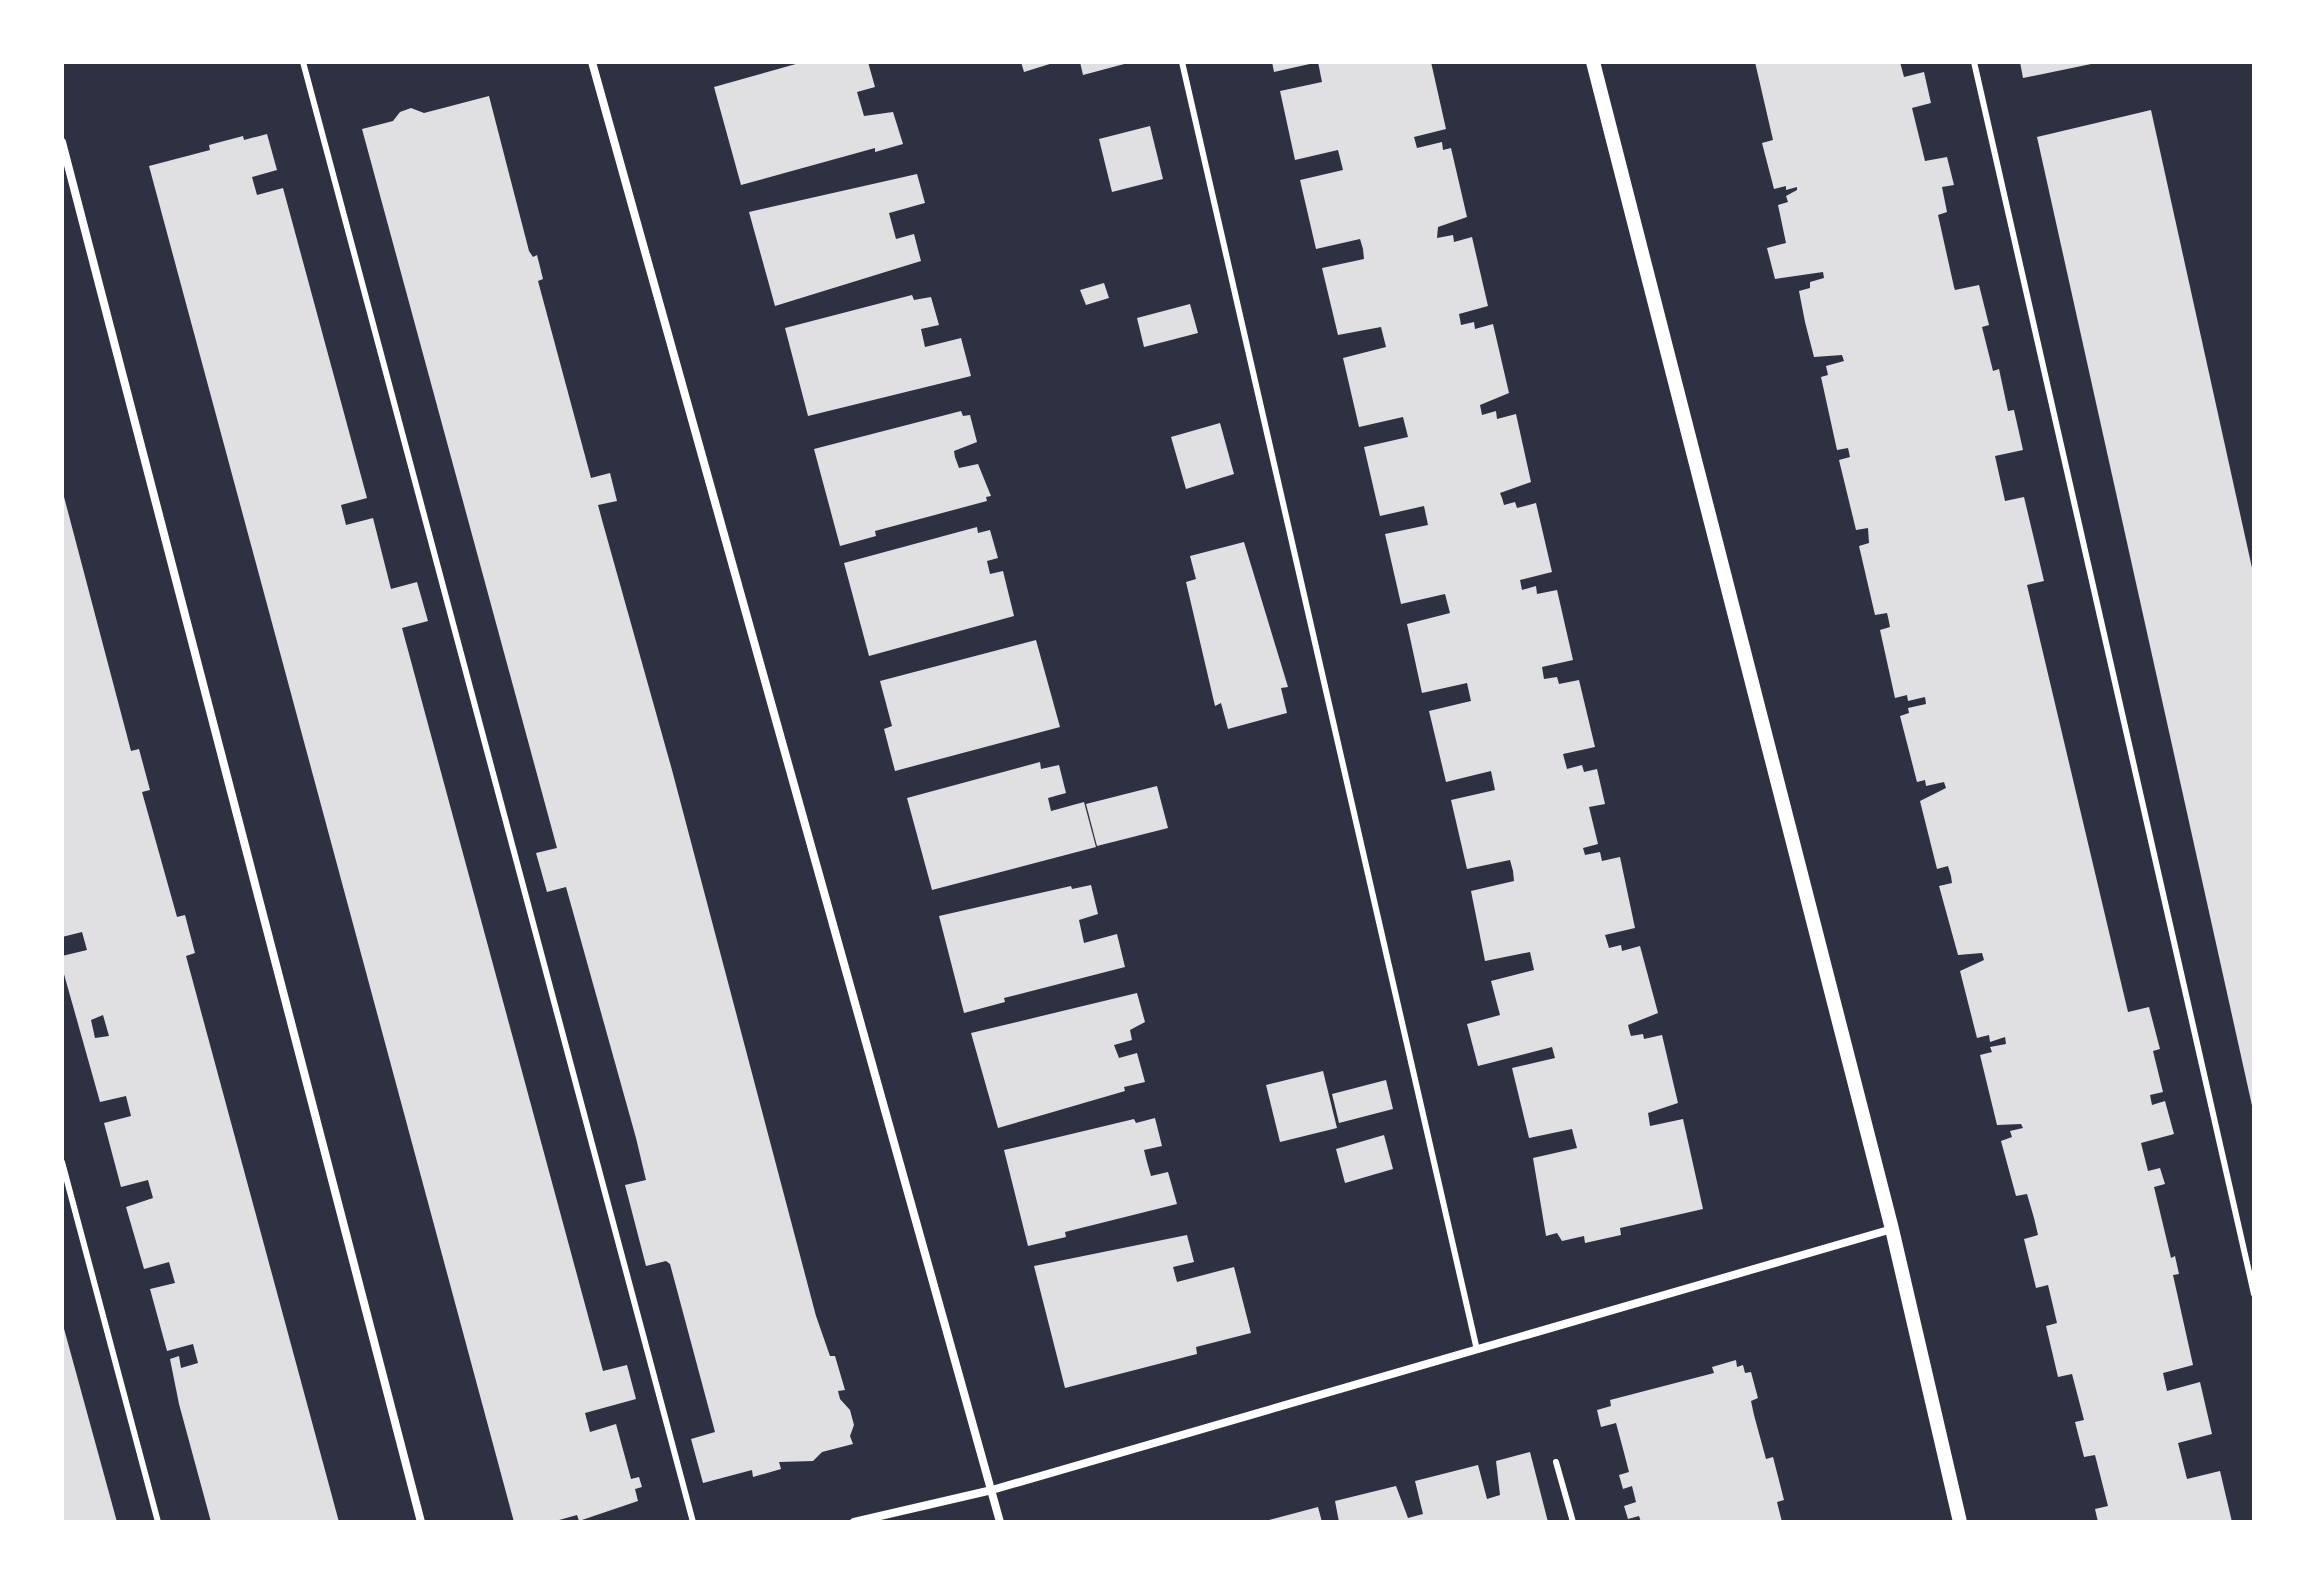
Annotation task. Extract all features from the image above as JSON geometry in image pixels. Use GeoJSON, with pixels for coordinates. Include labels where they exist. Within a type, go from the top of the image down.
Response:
{"type":"FeatureCollection","features":[{"type":"Feature","properties":{"kind":"street"},"geometry":{"type":"LineString","coordinates":[[592,62],[1000,1522]]}},
{"type":"Feature","properties":{"kind":"street"},"geometry":{"type":"LineString","coordinates":[[1593,62],[1892,1229],[1960,1522]]}},
{"type":"Feature","properties":{"kind":"street"},"geometry":{"type":"LineString","coordinates":[[62,142],[421,1522]]}},
{"type":"Feature","properties":{"kind":"street"},"geometry":{"type":"LineString","coordinates":[[854,1522],[992,1490],[1892,1229]]}},
{"type":"Feature","properties":{"kind":"lane"},"geometry":{"type":"LineString","coordinates":[[303,62],[693,1522]]}},
{"type":"Feature","properties":{"kind":"lane"},"geometry":{"type":"LineString","coordinates":[[1182,62],[1477,1350]]}},
{"type":"Feature","properties":{"kind":"lane"},"geometry":{"type":"LineString","coordinates":[[1974,62],[2254,1294]]}},
{"type":"Feature","properties":{"kind":"lane"},"geometry":{"type":"LineString","coordinates":[[62,1162],[158,1522]]}},
{"type":"Feature","properties":{"kind":"lane"},"geometry":{"type":"LineString","coordinates":[[1556,1462],[1573,1522]]}},
{"type":"Feature","properties":{"kind":"building"},"geometry":{"type":"Polygon","coordinates":[[[803,62],[868,62],[875,87],[857,92],[864,116],[893,112],[903,144],[875,152],[875,148],[741,185],[714,87],[803,62]]]}},
{"type":"Feature","properties":{"kind":"building"},"geometry":{"type":"Polygon","coordinates":[[[1021,62],[1053,62],[1053,63],[1024,72],[1021,62]]]}},
{"type":"Feature","properties":{"kind":"building"},"geometry":{"type":"Polygon","coordinates":[[[1080,62],[1128,62],[1128,63],[1083,75],[1080,62]]]}},
{"type":"Feature","properties":{"kind":"building"},"geometry":{"type":"Polygon","coordinates":[[[1272,62],[1314,62],[1314,63],[1274,72],[1272,62]]]}},
{"type":"Feature","properties":{"kind":"building"},"geometry":{"type":"Polygon","coordinates":[[[1318,62],[1431,62],[1446,129],[1414,137],[1417,148],[1442,142],[1443,150],[1451,148],[1467,217],[1438,227],[1437,238],[1453,235],[1454,242],[1472,237],[1488,306],[1459,314],[1461,325],[1474,322],[1475,329],[1493,324],[1509,393],[1480,405],[1482,415],[1496,411],[1497,419],[1516,414],[1531,482],[1500,493],[1504,505],[1515,502],[1517,508],[1536,503],[1552,572],[1520,580],[1522,590],[1536,586],[1537,594],[1557,590],[1573,660],[1542,667],[1544,679],[1557,677],[1559,684],[1579,680],[1595,747],[1563,754],[1567,769],[1582,765],[1584,772],[1597,769],[1605,804],[1589,807],[1598,844],[1583,848],[1585,855],[1600,852],[1602,861],[1620,857],[1635,928],[1605,935],[1609,948],[1621,945],[1622,951],[1640,946],[1658,1013],[1628,1025],[1631,1036],[1643,1034],[1644,1039],[1662,1035],[1678,1103],[1648,1113],[1650,1126],[1683,1119],[1703,1209],[1620,1228],[1621,1235],[1585,1243],[1584,1236],[1562,1241],[1557,1233],[1546,1236],[1533,1158],[1577,1148],[1572,1129],[1529,1138],[1512,1068],[1555,1058],[1552,1047],[1478,1066],[1467,1024],[1500,1015],[1491,981],[1534,970],[1530,952],[1485,961],[1471,891],[1514,881],[1513,871],[1510,860],[1467,869],[1451,800],[1495,790],[1491,771],[1446,782],[1429,711],[1471,701],[1467,683],[1422,693],[1407,624],[1450,613],[1445,594],[1401,604],[1385,534],[1428,525],[1424,506],[1380,516],[1364,447],[1408,437],[1403,417],[1359,427],[1343,358],[1386,347],[1381,327],[1338,335],[1322,268],[1364,259],[1363,249],[1360,239],[1316,249],[1300,180],[1343,170],[1338,150],[1295,160],[1280,91],[1322,82],[1318,62]]]}},
{"type":"Feature","properties":{"kind":"building"},"geometry":{"type":"Polygon","coordinates":[[[1755,62],[1900,62],[1904,77],[1924,72],[1931,103],[1912,108],[1925,161],[1947,157],[1954,185],[1942,187],[1947,212],[1938,215],[1955,290],[1979,285],[1989,325],[1982,327],[1993,371],[1999,369],[2008,411],[2014,410],[2023,450],[1995,456],[2005,501],[2024,497],[2044,581],[2027,585],[2128,1012],[2149,1007],[2160,1049],[2153,1051],[2163,1092],[2150,1095],[2152,1105],[2165,1101],[2174,1134],[2141,1143],[2148,1171],[2160,1168],[2165,1184],[2154,1187],[2171,1258],[2175,1256],[2179,1274],[2173,1275],[2193,1365],[2163,1373],[2167,1391],[2200,1382],[2212,1434],[2178,1443],[2187,1479],[2220,1471],[2232,1522],[2098,1522],[2095,1509],[2108,1506],[2095,1455],[2084,1457],[2075,1422],[2084,1420],[2072,1374],[2058,1377],[2046,1326],[2057,1323],[2048,1285],[2036,1288],[2024,1239],[2038,1235],[2034,1218],[2027,1194],[2016,1196],[2001,1141],[2012,1137],[2010,1131],[2023,1128],[2021,1124],[1997,1125],[1980,1055],[1992,1052],[1990,1047],[2006,1044],[2005,1037],[1990,1042],[1989,1035],[1977,1038],[1960,971],[1984,960],[1982,953],[1958,955],[1939,886],[1952,883],[1951,876],[1948,866],[1937,869],[1920,801],[1946,788],[1944,782],[1926,786],[1925,780],[1917,782],[1900,716],[1909,713],[1908,708],[1926,704],[1925,697],[1908,701],[1907,695],[1895,698],[1880,630],[1890,627],[1888,617],[1887,613],[1875,615],[1859,546],[1869,543],[1868,528],[1856,530],[1839,460],[1850,457],[1848,448],[1837,450],[1821,377],[1828,375],[1826,366],[1844,361],[1842,355],[1814,357],[1805,322],[1799,291],[1810,288],[1810,282],[1824,278],[1823,272],[1775,279],[1767,248],[1786,243],[1778,205],[1788,202],[1786,196],[1797,187],[1774,189],[1762,143],[1773,140],[1755,62]]]}},
{"type":"Feature","properties":{"kind":"building"},"geometry":{"type":"Polygon","coordinates":[[[2020,62],[2096,62],[2096,63],[2023,78],[2020,62]]]}},
{"type":"Feature","properties":{"kind":"building"},"geometry":{"type":"Polygon","coordinates":[[[489,96],[529,251],[533,257],[537,255],[543,279],[538,281],[591,478],[610,473],[617,501],[598,505],[672,770],[816,1316],[830,1356],[835,1356],[845,1390],[838,1391],[840,1399],[850,1410],[854,1425],[850,1436],[853,1444],[822,1452],[813,1461],[779,1462],[781,1469],[753,1477],[752,1470],[703,1483],[691,1439],[715,1432],[670,1264],[666,1261],[646,1266],[625,1185],[646,1180],[636,1138],[566,887],[547,892],[536,853],[557,848],[362,129],[393,121],[400,112],[411,108],[424,113],[489,96]]]}},
{"type":"Feature","properties":{"kind":"building"},"geometry":{"type":"Polygon","coordinates":[[[2151,110],[2254,577],[2253,1110],[2037,137],[2151,110]]]}},
{"type":"Feature","properties":{"kind":"building"},"geometry":{"type":"Polygon","coordinates":[[[1150,126],[1163,179],[1112,192],[1099,139],[1150,126]]]}},
{"type":"Feature","properties":{"kind":"building"},"geometry":{"type":"Polygon","coordinates":[[[267,134],[277,170],[252,177],[257,195],[283,188],[367,498],[341,505],[346,525],[373,518],[391,589],[417,582],[428,621],[402,628],[603,1371],[627,1365],[636,1399],[585,1413],[590,1432],[616,1424],[631,1479],[639,1477],[642,1487],[635,1489],[638,1501],[579,1521],[577,1515],[552,1522],[514,1522],[149,166],[210,150],[209,145],[243,136],[244,140],[267,134]]]}},
{"type":"Feature","properties":{"kind":"building"},"geometry":{"type":"Polygon","coordinates":[[[917,174],[925,203],[889,213],[896,239],[914,234],[921,261],[775,306],[749,212],[917,174]]]}},
{"type":"Feature","properties":{"kind":"building"},"geometry":{"type":"Polygon","coordinates":[[[1104,283],[1109,298],[1086,305],[1080,290],[1104,283]]]}},
{"type":"Feature","properties":{"kind":"building"},"geometry":{"type":"Polygon","coordinates":[[[912,295],[914,300],[931,297],[939,325],[921,329],[925,347],[961,338],[971,376],[808,416],[785,328],[912,295]]]}},
{"type":"Feature","properties":{"kind":"building"},"geometry":{"type":"Polygon","coordinates":[[[1190,304],[1198,333],[1144,347],[1137,318],[1190,304]]]}},
{"type":"Feature","properties":{"kind":"building"},"geometry":{"type":"Polygon","coordinates":[[[961,411],[963,416],[970,415],[977,442],[954,451],[955,457],[959,468],[978,464],[991,496],[986,497],[987,501],[875,531],[876,536],[840,546],[814,449],[961,411]]]}},
{"type":"Feature","properties":{"kind":"building"},"geometry":{"type":"Polygon","coordinates":[[[1220,423],[1234,474],[1186,489],[1171,437],[1220,423]]]}},
{"type":"Feature","properties":{"kind":"building"},"geometry":{"type":"Polygon","coordinates":[[[63,493],[131,751],[139,749],[150,790],[142,792],[177,917],[185,915],[195,953],[186,956],[339,1522],[211,1522],[170,1359],[179,1356],[181,1368],[198,1363],[193,1344],[167,1351],[150,1289],[175,1283],[169,1262],[144,1269],[126,1207],[153,1198],[148,1180],[121,1187],[104,1123],[131,1116],[126,1096],[100,1102],[62,967],[62,956],[87,950],[82,932],[62,937],[63,493]],[[103,1015],[91,1020],[95,1038],[109,1036],[103,1015]]]}},
{"type":"Feature","properties":{"kind":"building"},"geometry":{"type":"Polygon","coordinates":[[[977,527],[978,533],[990,530],[998,558],[987,561],[990,574],[1003,571],[1014,616],[869,656],[844,563],[977,527]]]}},
{"type":"Feature","properties":{"kind":"building"},"geometry":{"type":"Polygon","coordinates":[[[1244,542],[1288,687],[1281,688],[1287,713],[1228,729],[1221,703],[1215,706],[1186,582],[1196,579],[1190,556],[1244,542]]]}},
{"type":"Feature","properties":{"kind":"building"},"geometry":{"type":"Polygon","coordinates":[[[1036,640],[1060,727],[895,771],[884,729],[892,726],[880,681],[1036,640]]]}},
{"type":"Feature","properties":{"kind":"building"},"geometry":{"type":"Polygon","coordinates":[[[1040,762],[1041,769],[1059,765],[1066,793],[1048,798],[1051,811],[1084,802],[1096,847],[932,890],[907,798],[1040,762]]]}},
{"type":"Feature","properties":{"kind":"building"},"geometry":{"type":"Polygon","coordinates":[[[1157,786],[1168,828],[1097,846],[1086,804],[1157,786]]]}},
{"type":"Feature","properties":{"kind":"building"},"geometry":{"type":"Polygon","coordinates":[[[1091,885],[1098,914],[1079,920],[1084,943],[1117,934],[1125,967],[1004,998],[1005,1002],[964,1013],[939,916],[1071,886],[1072,889],[1091,885]]]}},
{"type":"Feature","properties":{"kind":"building"},"geometry":{"type":"Polygon","coordinates":[[[1137,993],[1145,1022],[1130,1030],[1132,1040],[1114,1045],[1119,1058],[1137,1053],[1145,1082],[1124,1087],[1125,1091],[998,1128],[971,1033],[1137,993]]]}},
{"type":"Feature","properties":{"kind":"building"},"geometry":{"type":"Polygon","coordinates":[[[1323,1071],[1337,1128],[1280,1142],[1266,1085],[1323,1071]]]}},
{"type":"Feature","properties":{"kind":"building"},"geometry":{"type":"Polygon","coordinates":[[[1386,1080],[1393,1109],[1339,1123],[1332,1094],[1386,1080]]]}},
{"type":"Feature","properties":{"kind":"building"},"geometry":{"type":"Polygon","coordinates":[[[1155,1118],[1162,1146],[1144,1150],[1147,1162],[1151,1176],[1168,1172],[1177,1204],[1065,1232],[1066,1237],[1028,1246],[1004,1150],[1134,1119],[1136,1123],[1155,1118]]]}},
{"type":"Feature","properties":{"kind":"building"},"geometry":{"type":"Polygon","coordinates":[[[1384,1135],[1393,1169],[1345,1183],[1336,1149],[1384,1135]]]}},
{"type":"Feature","properties":{"kind":"building"},"geometry":{"type":"Polygon","coordinates":[[[1187,1235],[1194,1262],[1173,1267],[1177,1282],[1234,1267],[1251,1333],[1196,1347],[1197,1354],[1065,1388],[1034,1266],[1187,1235]]]}},
{"type":"Feature","properties":{"kind":"building"},"geometry":{"type":"Polygon","coordinates":[[[63,1325],[117,1522],[62,1522],[63,1325]]]}},
{"type":"Feature","properties":{"kind":"building"},"geometry":{"type":"Polygon","coordinates":[[[1736,1360],[1737,1367],[1743,1365],[1745,1373],[1751,1372],[1758,1398],[1751,1401],[1754,1415],[1766,1459],[1773,1457],[1784,1500],[1777,1502],[1782,1522],[1641,1522],[1639,1516],[1628,1519],[1624,1506],[1636,1502],[1632,1486],[1623,1489],[1619,1475],[1629,1472],[1616,1423],[1601,1427],[1597,1410],[1611,1406],[1610,1400],[1714,1373],[1712,1367],[1736,1360]]]}},
{"type":"Feature","properties":{"kind":"building"},"geometry":{"type":"Polygon","coordinates":[[[1530,1452],[1548,1522],[1339,1522],[1335,1501],[1396,1486],[1408,1518],[1423,1514],[1415,1481],[1478,1465],[1487,1499],[1500,1495],[1496,1461],[1530,1452]]]}},
{"type":"Feature","properties":{"kind":"building"},"geometry":{"type":"Polygon","coordinates":[[[1318,1507],[1322,1522],[1265,1522],[1265,1521],[1318,1507]]]}}]}
